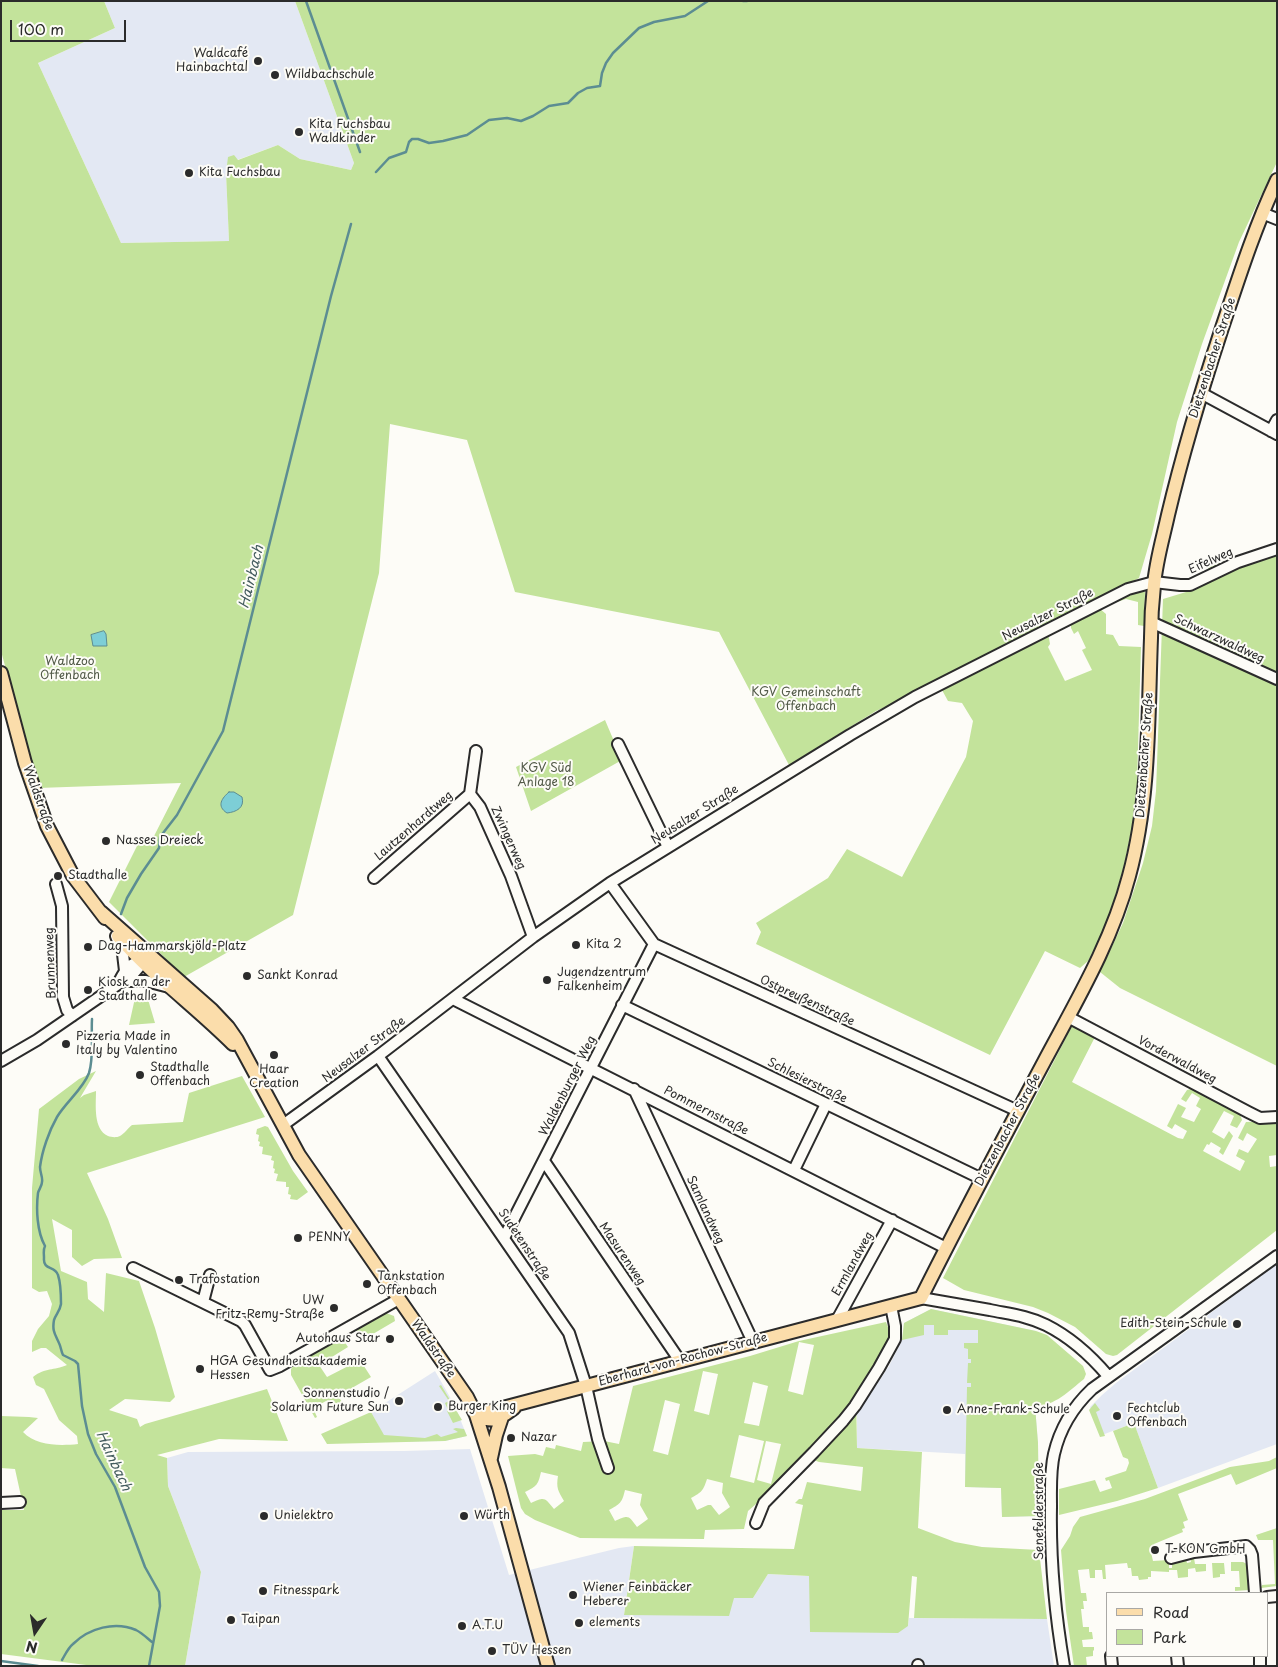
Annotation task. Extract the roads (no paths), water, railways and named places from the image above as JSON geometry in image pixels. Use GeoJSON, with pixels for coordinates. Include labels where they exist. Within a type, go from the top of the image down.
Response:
{"type":"FeatureCollection","features":[{"type":"Feature","properties":{"kind":"main road","name":"Dietzenbacher Straße"},"geometry":{"type":"LineString","coordinates":[[922,1298],[946,1248],[1099,956],[1128,882],[1137,844],[1145,782],[1154,582],[1176,482],[1201,393],[1262,213],[1277,180]]}},
{"type":"Feature","properties":{"kind":"main road","name":"Waldstraße"},"geometry":{"type":"LineString","coordinates":[[1,672],[26,763],[47,826],[74,876],[115,932],[143,955],[158,963],[228,1026],[238,1040],[303,1160],[467,1397],[476,1415],[491,1461],[548,1666]]}},
{"type":"Feature","properties":{"kind":"main road","name":"Waldstraße"},"geometry":{"type":"LineString","coordinates":[[101,912],[172,988],[218,1030],[249,1063]]}},
{"type":"Feature","properties":{"kind":"main road","name":"Eberhard-von-Rochow-Straße"},"geometry":{"type":"LineString","coordinates":[[476,1415],[922,1298]]}},
{"type":"Feature","properties":{"kind":"main road"},"geometry":{"type":"LineString","coordinates":[[476,1415],[488,1420],[502,1417],[520,1403]]}},
{"type":"Feature","properties":{"kind":"main road"},"geometry":{"type":"LineString","coordinates":[[491,1461],[502,1417]]}},
{"type":"Feature","properties":{"kind":"street"},"geometry":{"type":"LineString","coordinates":[[1262,213],[1277,219]]}},
{"type":"Feature","properties":{"kind":"street"},"geometry":{"type":"LineString","coordinates":[[1201,393],[1274,433],[1277,420]]}},
{"type":"Feature","properties":{"kind":"street","name":"Eifelweg"},"geometry":{"type":"LineString","coordinates":[[1154,582],[1190,585],[1238,562],[1277,549]]}},
{"type":"Feature","properties":{"kind":"street","name":"Neusalzer Straße"},"geometry":{"type":"LineString","coordinates":[[283,1125],[378,1056],[533,937],[610,883],[915,697],[1128,589],[1154,582]]}},
{"type":"Feature","properties":{"kind":"street","name":"Schwarzwaldweg"},"geometry":{"type":"LineString","coordinates":[[1151,622],[1277,679]]}},
{"type":"Feature","properties":{"kind":"street"},"geometry":{"type":"LineString","coordinates":[[618,744],[668,847]]}},
{"type":"Feature","properties":{"kind":"street"},"geometry":{"type":"LineString","coordinates":[[470,794],[476,751]]}},
{"type":"Feature","properties":{"kind":"street","name":"Lautzenhardtweg"},"geometry":{"type":"LineString","coordinates":[[374,878],[470,794]]}},
{"type":"Feature","properties":{"kind":"street","name":"Zwingerweg"},"geometry":{"type":"LineString","coordinates":[[470,794],[480,807],[511,876],[533,937]]}},
{"type":"Feature","properties":{"kind":"street","name":"Ostpreußenstraße"},"geometry":{"type":"LineString","coordinates":[[610,883],[654,944],[1018,1111]]}},
{"type":"Feature","properties":{"kind":"street","name":"Brunnenweg"},"geometry":{"type":"LineString","coordinates":[[56,884],[62,906],[63,997],[67,1010],[72,1016]]}},
{"type":"Feature","properties":{"kind":"street"},"geometry":{"type":"LineString","coordinates":[[115,932],[123,954],[125,971]]}},
{"type":"Feature","properties":{"kind":"street","name":"Waldenburger Weg"},"geometry":{"type":"LineString","coordinates":[[504,1238],[654,944]]}},
{"type":"Feature","properties":{"kind":"street"},"geometry":{"type":"LineString","coordinates":[[118,983],[125,971],[143,955]]}},
{"type":"Feature","properties":{"kind":"street"},"geometry":{"type":"LineString","coordinates":[[1,1061],[133,974],[143,955]]}},
{"type":"Feature","properties":{"kind":"street"},"geometry":{"type":"LineString","coordinates":[[118,983],[146,980],[172,988]]}},
{"type":"Feature","properties":{"kind":"street","name":"Pommernstraße"},"geometry":{"type":"LineString","coordinates":[[453,999],[946,1248]]}},
{"type":"Feature","properties":{"kind":"street","name":"Schlesierstraße"},"geometry":{"type":"LineString","coordinates":[[622,1005],[982,1179]]}},
{"type":"Feature","properties":{"kind":"street","name":"Vorderwaldweg"},"geometry":{"type":"LineString","coordinates":[[1068,1016],[1260,1118],[1277,1117]]}},
{"type":"Feature","properties":{"kind":"street","name":"Sudetenstraße"},"geometry":{"type":"LineString","coordinates":[[378,1056],[569,1333],[586,1386],[598,1439],[608,1468]]}},
{"type":"Feature","properties":{"kind":"street","name":"Samlandweg"},"geometry":{"type":"LineString","coordinates":[[634,1089],[753,1342]]}},
{"type":"Feature","properties":{"kind":"street"},"geometry":{"type":"LineString","coordinates":[[794,1170],[826,1104]]}},
{"type":"Feature","properties":{"kind":"street","name":"Masurenweg"},"geometry":{"type":"LineString","coordinates":[[544,1161],[680,1361]]}},
{"type":"Feature","properties":{"kind":"street","name":"Ermlandweg"},"geometry":{"type":"LineString","coordinates":[[837,1320],[892,1220]]}},
{"type":"Feature","properties":{"kind":"street","name":"Senefelderstraße"},"geometry":{"type":"LineString","coordinates":[[1064,1666],[1056,1613],[1052,1554],[1052,1463],[1059,1437],[1068,1417],[1083,1397],[1108,1376],[1277,1256]]}},
{"type":"Feature","properties":{"kind":"street"},"geometry":{"type":"LineString","coordinates":[[133,1268],[245,1324],[270,1370],[399,1299]]}},
{"type":"Feature","properties":{"kind":"street"},"geometry":{"type":"LineString","coordinates":[[203,1302],[210,1275]]}},
{"type":"Feature","properties":{"kind":"street","name":"Eberhard-von-Rochow-Straße"},"geometry":{"type":"LineString","coordinates":[[922,1298],[1010,1314],[1038,1322],[1072,1342],[1097,1363],[1108,1376]]}},
{"type":"Feature","properties":{"kind":"street"},"geometry":{"type":"LineString","coordinates":[[756,1523],[764,1503],[842,1421],[875,1374],[895,1339],[895,1326],[891,1306]]}},
{"type":"Feature","properties":{"kind":"street"},"geometry":{"type":"LineString","coordinates":[[1,1502],[20,1502]]}},
{"type":"Feature","properties":{"kind":"street"},"geometry":{"type":"LineString","coordinates":[[1172,1558],[1194,1552],[1246,1546],[1252,1555],[1255,1592]]}},
{"type":"Feature","properties":{"kind":"water"},"geometry":{"type":"Polygon","coordinates":[[[104,631],[107,646],[93,646],[91,635],[104,631]]]}},
{"type":"Feature","properties":{"kind":"water"},"geometry":{"type":"Polygon","coordinates":[[[229,792],[234,792],[242,797],[243,801],[239,809],[227,813],[222,808],[221,802],[229,792]]]}},
{"type":"Feature","properties":{"kind":"waterway","name":"Hainbach"},"geometry":{"type":"LineString","coordinates":[[306,1],[360,152]]}},
{"type":"Feature","properties":{"kind":"waterway"},"geometry":{"type":"LineString","coordinates":[[376,172],[389,158],[406,152],[412,139],[429,143],[443,141],[467,135],[489,120],[507,118],[521,121],[549,106],[568,103],[578,93],[587,88],[600,86],[606,63],[613,53],[639,28],[654,22],[685,16],[708,1]]}},
{"type":"Feature","properties":{"kind":"waterway","name":"Hainbach"},"geometry":{"type":"LineString","coordinates":[[121,914],[127,898],[159,848],[160,837],[177,815],[223,731],[331,296],[351,224]]}},
{"type":"Feature","properties":{"kind":"waterway","name":"Hainbach"},"geometry":{"type":"LineString","coordinates":[[92,1019],[91,1067],[83,1085],[57,1117],[49,1135],[42,1154],[40,1167],[42,1183],[38,1193],[37,1213],[40,1234],[45,1246],[44,1262],[45,1265],[56,1272],[60,1282],[61,1304],[54,1320],[54,1332],[63,1355],[78,1364],[82,1406],[88,1434],[96,1454],[115,1487],[145,1567],[159,1592],[160,1606],[149,1666]]}},
{"type":"Feature","properties":{"kind":"waterway"},"geometry":{"type":"LineString","coordinates":[[62,1660],[70,1647],[79,1638],[94,1630],[111,1626],[128,1627],[138,1631],[152,1642]]}},
{"type":"Feature","properties":{"kind":"waterway"},"geometry":{"type":"LineString","coordinates":[[1,1661],[38,1666]]}},
{"type":"Feature","properties":{"kind":"place","name":"Waldcafé Hainbachtal"},"geometry":{"type":"Point","coordinates":[258,61]}},
{"type":"Feature","properties":{"kind":"place","name":"Wildbachschule"},"geometry":{"type":"Point","coordinates":[275,75]}},
{"type":"Feature","properties":{"kind":"place","name":"Kita Fuchsbau Waldkinder"},"geometry":{"type":"Point","coordinates":[299,132]}},
{"type":"Feature","properties":{"kind":"place","name":"Kita Fuchsbau"},"geometry":{"type":"Point","coordinates":[189,173]}},
{"type":"Feature","properties":{"kind":"place","name":"Nasses Dreieck"},"geometry":{"type":"Point","coordinates":[106,841]}},
{"type":"Feature","properties":{"kind":"place","name":"Stadthalle"},"geometry":{"type":"Point","coordinates":[58,876]}},
{"type":"Feature","properties":{"kind":"place","name":"Kita 2"},"geometry":{"type":"Point","coordinates":[576,945]}},
{"type":"Feature","properties":{"kind":"place","name":"Dag-Hammarskjöld-Platz"},"geometry":{"type":"Point","coordinates":[88,947]}},
{"type":"Feature","properties":{"kind":"place","name":"Sankt Konrad"},"geometry":{"type":"Point","coordinates":[247,976]}},
{"type":"Feature","properties":{"kind":"place","name":"Jugendzentrum Falkenheim"},"geometry":{"type":"Point","coordinates":[547,980]}},
{"type":"Feature","properties":{"kind":"place","name":"Kiosk an der Stadthalle"},"geometry":{"type":"Point","coordinates":[88,990]}},
{"type":"Feature","properties":{"kind":"place","name":"Pizzeria Made in Italy by Valentino"},"geometry":{"type":"Point","coordinates":[66,1044]}},
{"type":"Feature","properties":{"kind":"place","name":"Haar Creation"},"geometry":{"type":"Point","coordinates":[274,1055]}},
{"type":"Feature","properties":{"kind":"place","name":"Stadthalle Offenbach"},"geometry":{"type":"Point","coordinates":[140,1075]}},
{"type":"Feature","properties":{"kind":"place","name":"PENNY"},"geometry":{"type":"Point","coordinates":[298,1238]}},
{"type":"Feature","properties":{"kind":"place","name":"Trafostation"},"geometry":{"type":"Point","coordinates":[179,1280]}},
{"type":"Feature","properties":{"kind":"place","name":"Tankstation Offenbach"},"geometry":{"type":"Point","coordinates":[367,1284]}},
{"type":"Feature","properties":{"kind":"place","name":"UW Fritz-Remy-Straße"},"geometry":{"type":"Point","coordinates":[334,1308]}},
{"type":"Feature","properties":{"kind":"place","name":"Edith-Stein-Schule"},"geometry":{"type":"Point","coordinates":[1237,1324]}},
{"type":"Feature","properties":{"kind":"place","name":"Autohaus Star"},"geometry":{"type":"Point","coordinates":[390,1339]}},
{"type":"Feature","properties":{"kind":"place","name":"HGA Gesundheitsakademie Hessen"},"geometry":{"type":"Point","coordinates":[200,1369]}},
{"type":"Feature","properties":{"kind":"place","name":"Sonnenstudio / Solarium Future Sun"},"geometry":{"type":"Point","coordinates":[399,1401]}},
{"type":"Feature","properties":{"kind":"place","name":"Burger King"},"geometry":{"type":"Point","coordinates":[438,1407]}},
{"type":"Feature","properties":{"kind":"place","name":"Anne-Frank-Schule"},"geometry":{"type":"Point","coordinates":[947,1410]}},
{"type":"Feature","properties":{"kind":"place","name":"Fechtclub Offenbach"},"geometry":{"type":"Point","coordinates":[1117,1416]}},
{"type":"Feature","properties":{"kind":"place","name":"Nazar"},"geometry":{"type":"Point","coordinates":[511,1438]}},
{"type":"Feature","properties":{"kind":"place","name":"Unielektro"},"geometry":{"type":"Point","coordinates":[264,1516]}},
{"type":"Feature","properties":{"kind":"place","name":"Würth"},"geometry":{"type":"Point","coordinates":[464,1516]}},
{"type":"Feature","properties":{"kind":"place","name":"T-KON GmbH"},"geometry":{"type":"Point","coordinates":[1155,1550]}},
{"type":"Feature","properties":{"kind":"place","name":"Fitnesspark"},"geometry":{"type":"Point","coordinates":[263,1591]}},
{"type":"Feature","properties":{"kind":"place","name":"Wiener Feinbäcker Heberer"},"geometry":{"type":"Point","coordinates":[573,1595]}},
{"type":"Feature","properties":{"kind":"place","name":"Taipan"},"geometry":{"type":"Point","coordinates":[231,1620]}},
{"type":"Feature","properties":{"kind":"place","name":"elements"},"geometry":{"type":"Point","coordinates":[579,1623]}},
{"type":"Feature","properties":{"kind":"place","name":"A.T.U"},"geometry":{"type":"Point","coordinates":[462,1626]}},
{"type":"Feature","properties":{"kind":"place","name":"TÜV Hessen"},"geometry":{"type":"Point","coordinates":[492,1651]}},
{"type":"Feature","properties":{"kind":"park label","name":"Waldzoo Offenbach"},"geometry":{"type":"Point","coordinates":[70,669]}},
{"type":"Feature","properties":{"kind":"park label","name":"KGV Gemeinschaft Offenbach"},"geometry":{"type":"Point","coordinates":[806,700]}},
{"type":"Feature","properties":{"kind":"park label","name":"KGV Süd Anlage 18"},"geometry":{"type":"Point","coordinates":[546,776]}}]}
